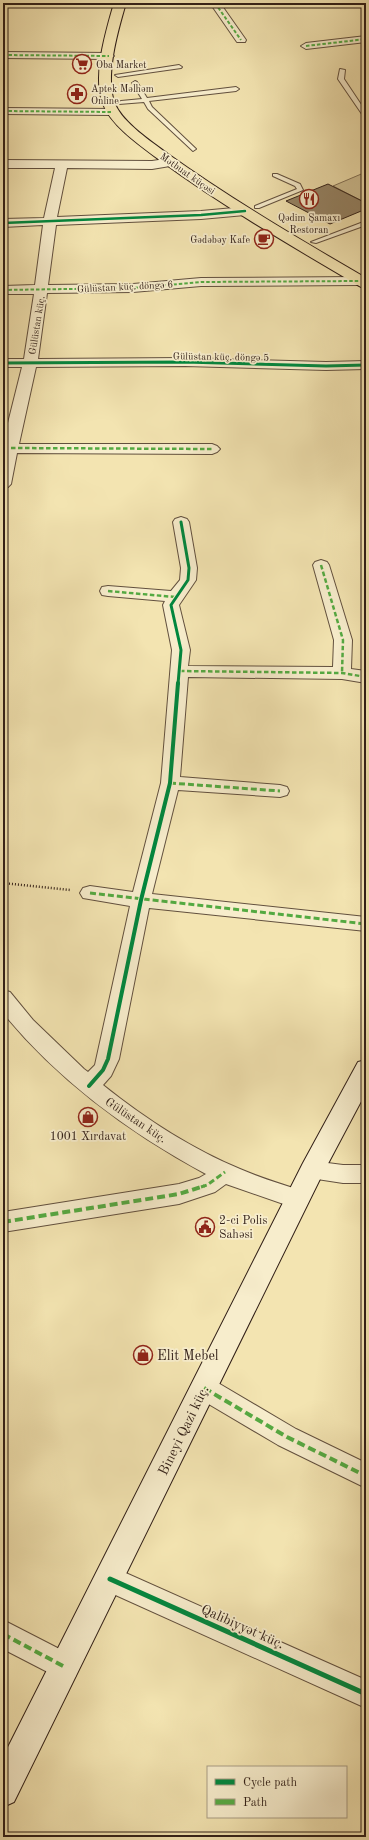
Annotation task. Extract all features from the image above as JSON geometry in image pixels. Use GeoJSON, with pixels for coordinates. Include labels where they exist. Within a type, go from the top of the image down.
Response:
{"type":"FeatureCollection","features":[{"type":"Feature","properties":{"kind":"main road"},"geometry":{"type":"LineString","coordinates":[[119,109],[107,95],[114,56],[120,3]]}},
{"type":"Feature","properties":{"kind":"main road"},"geometry":{"type":"LineString","coordinates":[[119,109],[118,75],[114,56],[131,3]]}},
{"type":"Feature","properties":{"kind":"main road","name":"Mətbuat küçəsi"},"geometry":{"type":"LineString","coordinates":[[119,109],[136,136],[365,279]]}},
{"type":"Feature","properties":{"kind":"main road","name":"Bineyi Qazi küç."},"geometry":{"type":"LineString","coordinates":[[3,1792],[312,1170],[366,1069]]}},
{"type":"Feature","properties":{"kind":"street"},"geometry":{"type":"LineString","coordinates":[[215,3],[241,40]]}},
{"type":"Feature","properties":{"kind":"street"},"geometry":{"type":"LineString","coordinates":[[306,46],[366,39]]}},
{"type":"Feature","properties":{"kind":"street"},"geometry":{"type":"LineString","coordinates":[[3,55],[114,56]]}},
{"type":"Feature","properties":{"kind":"street"},"geometry":{"type":"LineString","coordinates":[[3,111],[119,109]]}},
{"type":"Feature","properties":{"kind":"street"},"geometry":{"type":"LineString","coordinates":[[3,164],[152,165],[177,161]]}},
{"type":"Feature","properties":{"kind":"street","name":"Gülüstan küç."},"geometry":{"type":"LineString","coordinates":[[3,484],[7,448],[30,363],[50,221],[62,164]]}},
{"type":"Feature","properties":{"kind":"street"},"geometry":{"type":"LineString","coordinates":[[3,223],[208,214],[251,209]]}},
{"type":"Feature","properties":{"kind":"street","name":"Gülüstan küç. döngə 6"},"geometry":{"type":"LineString","coordinates":[[3,290],[133,288],[201,282],[247,283],[365,279]]}},
{"type":"Feature","properties":{"kind":"street","name":"Gülüstan küç. döngə 5"},"geometry":{"type":"LineString","coordinates":[[3,363],[185,362],[326,366],[366,365]]}},
{"type":"Feature","properties":{"kind":"street"},"geometry":{"type":"LineString","coordinates":[[7,448],[212,449]]}},
{"type":"Feature","properties":{"kind":"street"},"geometry":{"type":"LineString","coordinates":[[89,1086],[103,1070],[108,1059],[141,900],[170,783],[181,650],[172,613],[172,605],[175,597],[188,580],[189,568],[181,522]]}},
{"type":"Feature","properties":{"kind":"street"},"geometry":{"type":"LineString","coordinates":[[321,565],[343,640],[342,673]]}},
{"type":"Feature","properties":{"kind":"street"},"geometry":{"type":"LineString","coordinates":[[108,591],[146,593],[175,597]]}},
{"type":"Feature","properties":{"kind":"street"},"geometry":{"type":"LineString","coordinates":[[180,671],[342,673],[366,677]]}},
{"type":"Feature","properties":{"kind":"street"},"geometry":{"type":"LineString","coordinates":[[170,783],[280,791]]}},
{"type":"Feature","properties":{"kind":"street"},"geometry":{"type":"LineString","coordinates":[[90,892],[141,900],[366,924]]}},
{"type":"Feature","properties":{"kind":"street","name":"Gülüstan küç."},"geometry":{"type":"LineString","coordinates":[[3,998],[20,1020],[89,1086],[144,1127],[225,1172],[298,1199]]}},
{"type":"Feature","properties":{"kind":"street"},"geometry":{"type":"LineString","coordinates":[[312,1170],[343,1174],[366,1174]]}},
{"type":"Feature","properties":{"kind":"street"},"geometry":{"type":"LineString","coordinates":[[3,1222],[179,1194],[207,1185],[225,1172]]}},
{"type":"Feature","properties":{"kind":"street"},"geometry":{"type":"LineString","coordinates":[[204,1388],[287,1436],[366,1476]]}},
{"type":"Feature","properties":{"kind":"street","name":"Qalibiyyət küç."},"geometry":{"type":"LineString","coordinates":[[110,1579],[366,1694]]}},
{"type":"Feature","properties":{"kind":"street"},"geometry":{"type":"LineString","coordinates":[[3,1634],[65,1667]]}},
{"type":"Feature","properties":{"kind":"lane"},"geometry":{"type":"LineString","coordinates":[[118,75],[178,67]]}},
{"type":"Feature","properties":{"kind":"lane"},"geometry":{"type":"LineString","coordinates":[[342,70],[341,79],[366,116]]}},
{"type":"Feature","properties":{"kind":"lane"},"geometry":{"type":"LineString","coordinates":[[135,83],[144,101],[193,149]]}},
{"type":"Feature","properties":{"kind":"lane"},"geometry":{"type":"LineString","coordinates":[[119,109],[144,101],[236,89]]}},
{"type":"Feature","properties":{"kind":"lane"},"geometry":{"type":"LineString","coordinates":[[251,209],[300,190],[298,185],[275,175]]}},
{"type":"Feature","properties":{"kind":"lane"},"geometry":{"type":"LineString","coordinates":[[309,244],[366,223]]}},
{"type":"Feature","properties":{"kind":"path"},"geometry":{"type":"LineString","coordinates":[[3,883],[90,892]]}},
{"type":"Feature","properties":{"kind":"shaded area"},"geometry":{"type":"Polygon","coordinates":[[[366,172],[366,203],[333,186],[366,172]]]}},
{"type":"Feature","properties":{"kind":"building"},"geometry":{"type":"Polygon","coordinates":[[[328,184],[366,203],[366,209],[330,224],[286,201],[328,184]]]}},
{"type":"Feature","properties":{"kind":"marked path"},"geometry":{"type":"LineString","coordinates":[[215,3],[241,40]]}},
{"type":"Feature","properties":{"kind":"marked path"},"geometry":{"type":"LineString","coordinates":[[306,46],[366,39]]}},
{"type":"Feature","properties":{"kind":"marked path"},"geometry":{"type":"LineString","coordinates":[[3,55],[109,56]]}},
{"type":"Feature","properties":{"kind":"marked path"},"geometry":{"type":"LineString","coordinates":[[3,111],[112,112]]}},
{"type":"Feature","properties":{"kind":"marked path"},"geometry":{"type":"LineString","coordinates":[[3,290],[133,288],[201,282],[360,281]]}},
{"type":"Feature","properties":{"kind":"marked path"},"geometry":{"type":"LineString","coordinates":[[11,448],[212,449]]}},
{"type":"Feature","properties":{"kind":"marked path"},"geometry":{"type":"LineString","coordinates":[[321,565],[343,640],[342,673]]}},
{"type":"Feature","properties":{"kind":"marked path"},"geometry":{"type":"LineString","coordinates":[[108,591],[146,593],[175,597]]}},
{"type":"Feature","properties":{"kind":"marked path"},"geometry":{"type":"LineString","coordinates":[[180,671],[342,673],[366,677]]}},
{"type":"Feature","properties":{"kind":"marked path"},"geometry":{"type":"LineString","coordinates":[[170,783],[280,791]]}},
{"type":"Feature","properties":{"kind":"marked path"},"geometry":{"type":"LineString","coordinates":[[90,893],[141,900],[366,924]]}},
{"type":"Feature","properties":{"kind":"marked path"},"geometry":{"type":"LineString","coordinates":[[3,1222],[179,1194],[207,1185],[225,1172]]}},
{"type":"Feature","properties":{"kind":"marked path"},"geometry":{"type":"LineString","coordinates":[[204,1388],[287,1437],[366,1476]]}},
{"type":"Feature","properties":{"kind":"marked path"},"geometry":{"type":"LineString","coordinates":[[3,1634],[65,1667]]}},
{"type":"Feature","properties":{"kind":"cycle path"},"geometry":{"type":"LineString","coordinates":[[3,223],[201,215],[245,211]]}},
{"type":"Feature","properties":{"kind":"cycle path"},"geometry":{"type":"LineString","coordinates":[[3,363],[185,362],[326,366],[366,365]]}},
{"type":"Feature","properties":{"kind":"cycle path"},"geometry":{"type":"LineString","coordinates":[[89,1086],[103,1070],[108,1059],[141,900],[170,783],[181,650],[171,605],[188,580],[189,568],[181,522]]}},
{"type":"Feature","properties":{"kind":"cycle path"},"geometry":{"type":"LineString","coordinates":[[110,1579],[366,1694]]}},
{"type":"Feature","properties":{"kind":"place","name":"Oba Market"},"geometry":{"type":"Point","coordinates":[82,64]}},
{"type":"Feature","properties":{"kind":"place","name":"Aptek Mәlhәm Online"},"geometry":{"type":"Point","coordinates":[77,94]}},
{"type":"Feature","properties":{"kind":"place","name":"Qədim Şamaxı Restoran"},"geometry":{"type":"Point","coordinates":[309,199]}},
{"type":"Feature","properties":{"kind":"place","name":"Gədəbəy Kafe"},"geometry":{"type":"Point","coordinates":[264,239]}},
{"type":"Feature","properties":{"kind":"place","name":"1001 Xırdavat"},"geometry":{"type":"Point","coordinates":[88,1117]}},
{"type":"Feature","properties":{"kind":"place","name":"2-ci Polis Sahəsi"},"geometry":{"type":"Point","coordinates":[205,1227]}},
{"type":"Feature","properties":{"kind":"place","name":"Elit Mebel"},"geometry":{"type":"Point","coordinates":[143,1355]}}]}
